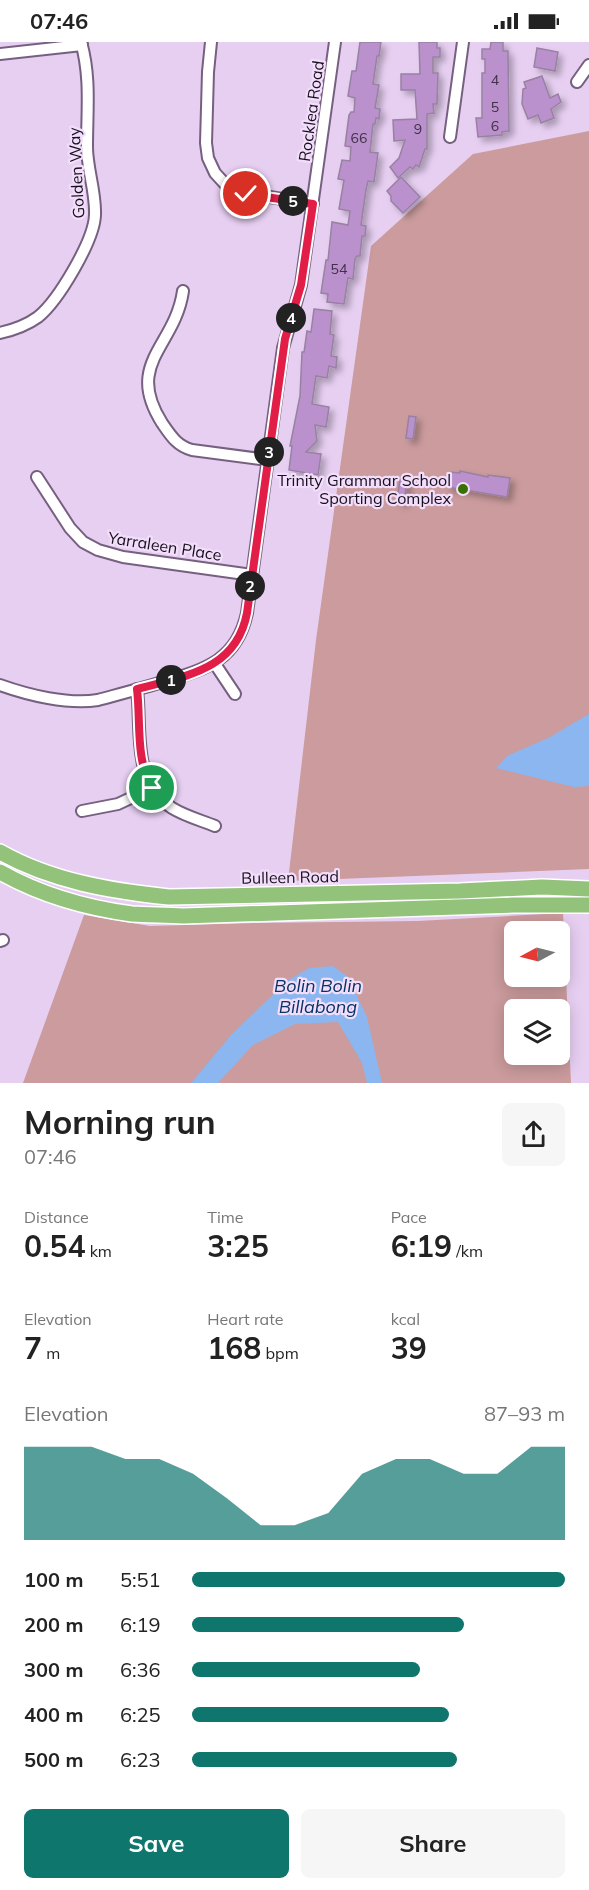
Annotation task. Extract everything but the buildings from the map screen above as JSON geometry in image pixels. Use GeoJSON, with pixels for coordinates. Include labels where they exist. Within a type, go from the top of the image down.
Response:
{"type":"FeatureCollection","features":[{"type":"Feature","properties":{"kind":"highway","name":"Bulleen Road"},"geometry":{"type":"LineString","coordinates":[[0,852],[33,868],[83,884],[125,893],[169,897],[460,891],[542,887],[589,889]]}},
{"type":"Feature","properties":{"kind":"highway"},"geometry":{"type":"LineString","coordinates":[[0,872],[26,885],[90,906],[142,914],[183,916],[514,905],[589,905]]}},
{"type":"Feature","properties":{"kind":"street"},"geometry":{"type":"LineString","coordinates":[[211,42],[208,72],[207,143],[208,158],[215,173],[226,185],[239,192],[313,204]]}},
{"type":"Feature","properties":{"kind":"street","name":"Rocklea Road"},"geometry":{"type":"LineString","coordinates":[[0,685],[75,702],[98,700],[203,670],[230,651],[241,632],[247,613],[285,339],[301,285],[335,42]]}},
{"type":"Feature","properties":{"kind":"street"},"geometry":{"type":"LineString","coordinates":[[450,138],[463,42]]}},
{"type":"Feature","properties":{"kind":"street"},"geometry":{"type":"LineString","coordinates":[[0,54],[82,44]]}},
{"type":"Feature","properties":{"kind":"street","name":"Golden Way"},"geometry":{"type":"LineString","coordinates":[[0,333],[25,324],[46,309],[60,291],[86,246],[92,230],[95,205],[87,150],[88,71],[82,44]]}},
{"type":"Feature","properties":{"kind":"street"},"geometry":{"type":"LineString","coordinates":[[577,81],[589,65]]}},
{"type":"Feature","properties":{"kind":"street"},"geometry":{"type":"LineString","coordinates":[[183,291],[178,313],[148,374],[148,388],[154,410],[173,440],[182,446],[192,450],[268,460]]}},
{"type":"Feature","properties":{"kind":"street","name":"Yarraleen Place"},"geometry":{"type":"LineString","coordinates":[[37,477],[76,536],[104,553],[252,575]]}},
{"type":"Feature","properties":{"kind":"street"},"geometry":{"type":"LineString","coordinates":[[215,663],[235,694]]}},
{"type":"Feature","properties":{"kind":"street"},"geometry":{"type":"LineString","coordinates":[[137,689],[141,757],[146,777],[152,788],[173,808],[215,826]]}},
{"type":"Feature","properties":{"kind":"street"},"geometry":{"type":"LineString","coordinates":[[81,811],[118,804],[152,788]]}},
{"type":"Feature","properties":{"kind":"shaded area","name":"Trinity Grammar School Sporting Complex"},"geometry":{"type":"Polygon","coordinates":[[[589,131],[589,869],[288,881],[316,640],[371,246],[473,154],[589,131]]]}},
{"type":"Feature","properties":{"kind":"shaded area"},"geometry":{"type":"Polygon","coordinates":[[[563,913],[563,921],[504,921],[504,987],[566,987],[567,999],[504,999],[504,1065],[570,1065],[570,1062],[571,1083],[23,1083],[84,915],[150,926],[418,921],[563,913]]]}},
{"type":"Feature","properties":{"kind":"water"},"geometry":{"type":"Polygon","coordinates":[[[589,714],[589,786],[574,787],[496,768],[507,756],[550,737],[589,714]]]}},
{"type":"Feature","properties":{"kind":"water","name":"Bolin Bolin Billabong"},"geometry":{"type":"Polygon","coordinates":[[[333,966],[348,977],[367,1017],[382,1083],[367,1083],[362,1063],[338,1022],[295,1024],[253,1045],[218,1083],[191,1083],[231,1035],[287,981],[309,968],[333,966]]]}},
{"type":"Feature","properties":{"kind":"place","name":"Trinity Grammar School Sporting Complex"},"geometry":{"type":"Point","coordinates":[463,489]}},
{"type":"Feature","properties":{"kind":"route"},"geometry":{"type":"LineString","coordinates":[[152,788],[146,777],[141,757],[137,689],[210,666],[230,651],[245,623],[285,339],[300,293],[313,204],[246,194]]}}]}
